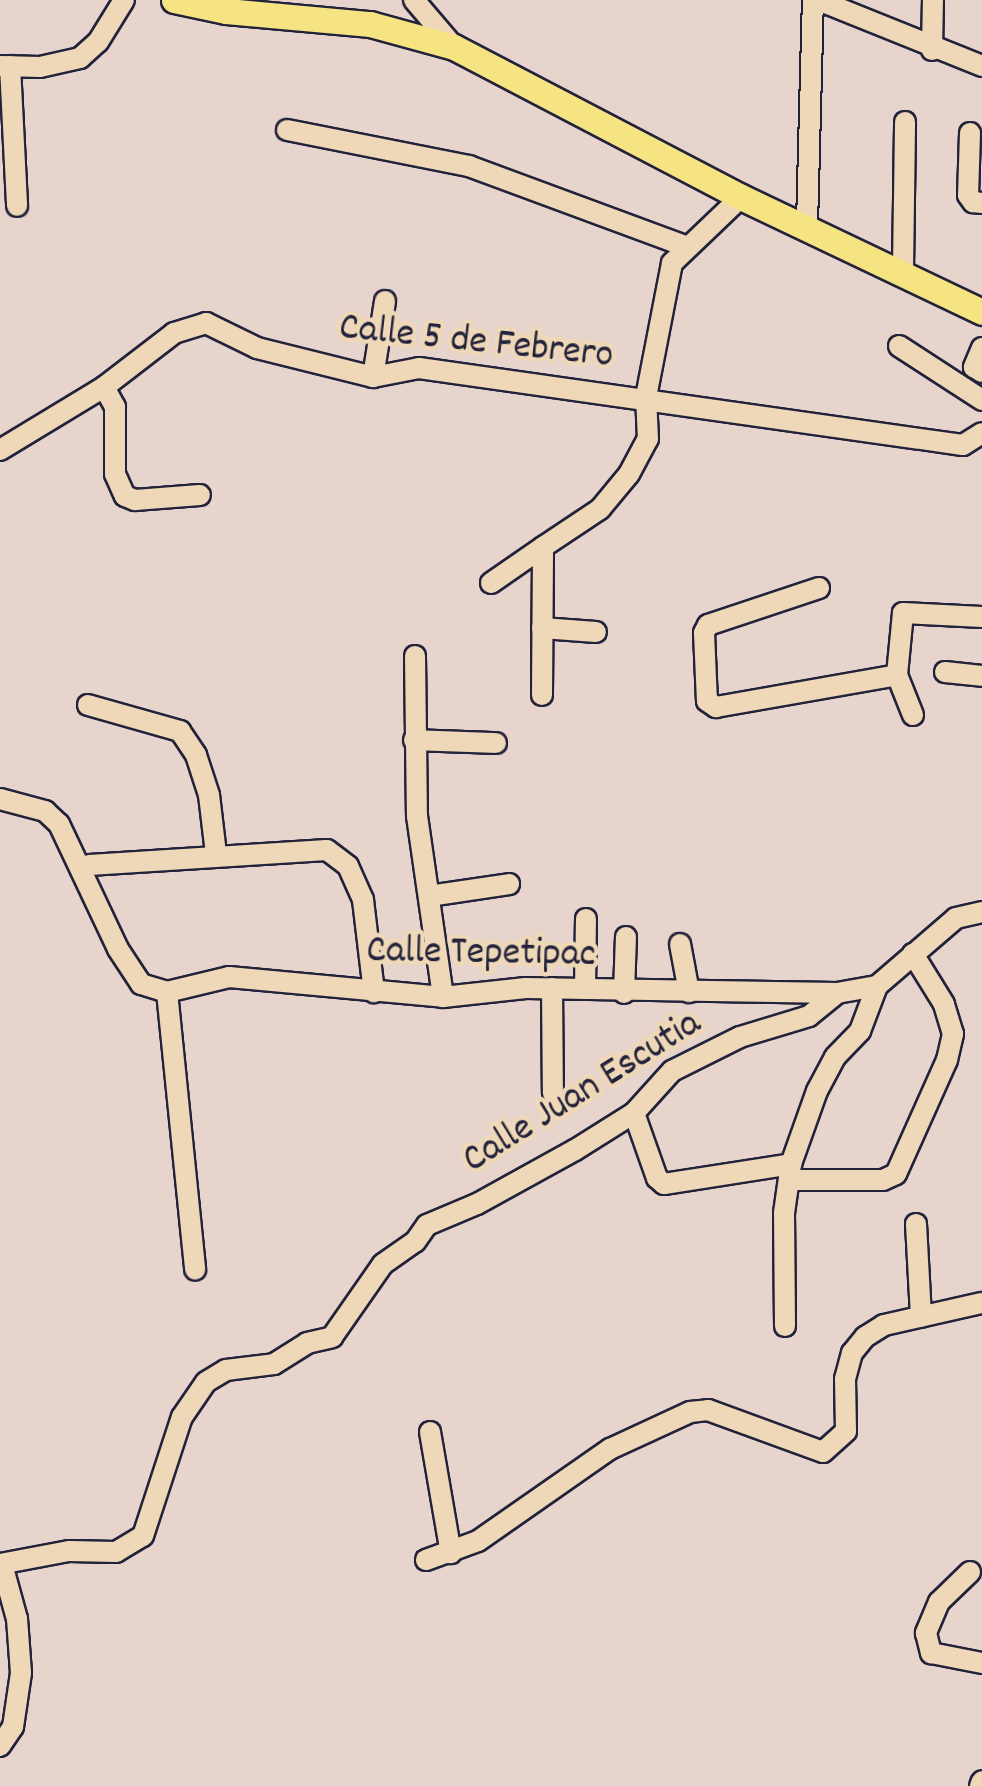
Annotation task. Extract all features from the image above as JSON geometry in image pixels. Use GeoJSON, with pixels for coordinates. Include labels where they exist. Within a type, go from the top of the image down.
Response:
{"type":"FeatureCollection","features":[{"type":"Feature","properties":{"kind":"main road"},"geometry":{"type":"LineString","coordinates":[[174,0],[226,11],[370,24],[454,47],[578,114],[982,312]]}},
{"type":"Feature","properties":{"kind":"street"},"geometry":{"type":"LineString","coordinates":[[17,206],[5,66],[40,67],[80,58],[98,42],[124,0]]}},
{"type":"Feature","properties":{"kind":"street"},"geometry":{"type":"LineString","coordinates":[[414,0],[454,47]]}},
{"type":"Feature","properties":{"kind":"street"},"geometry":{"type":"LineString","coordinates":[[807,225],[815,0],[932,50],[982,66]]}},
{"type":"Feature","properties":{"kind":"street"},"geometry":{"type":"LineString","coordinates":[[932,50],[933,0]]}},
{"type":"Feature","properties":{"kind":"street"},"geometry":{"type":"LineString","coordinates":[[903,270],[905,122]]}},
{"type":"Feature","properties":{"kind":"street"},"geometry":{"type":"LineString","coordinates":[[287,130],[469,166],[688,246]]}},
{"type":"Feature","properties":{"kind":"street"},"geometry":{"type":"LineString","coordinates":[[970,133],[968,195],[973,202],[982,203]]}},
{"type":"Feature","properties":{"kind":"street"},"geometry":{"type":"LineString","coordinates":[[491,583],[600,508],[629,474],[648,439],[646,397],[672,263],[742,196]]}},
{"type":"Feature","properties":{"kind":"street"},"geometry":{"type":"LineString","coordinates":[[373,377],[385,301]]}},
{"type":"Feature","properties":{"kind":"street","name":"Calle 5 de Febrero"},"geometry":{"type":"LineString","coordinates":[[0,450],[104,387],[174,332],[206,323],[257,348],[373,377],[419,368],[646,397],[963,445],[982,433]]}},
{"type":"Feature","properties":{"kind":"street"},"geometry":{"type":"LineString","coordinates":[[899,346],[982,400]]}},
{"type":"Feature","properties":{"kind":"street"},"geometry":{"type":"LineString","coordinates":[[104,387],[115,407],[115,474],[126,496],[200,495]]}},
{"type":"Feature","properties":{"kind":"street"},"geometry":{"type":"LineString","coordinates":[[542,695],[544,547]]}},
{"type":"Feature","properties":{"kind":"street"},"geometry":{"type":"LineString","coordinates":[[819,588],[708,625],[704,632],[707,700],[716,707],[897,675]]}},
{"type":"Feature","properties":{"kind":"street"},"geometry":{"type":"LineString","coordinates":[[913,715],[897,675],[903,612],[982,616]]}},
{"type":"Feature","properties":{"kind":"street"},"geometry":{"type":"LineString","coordinates":[[542,628],[596,632]]}},
{"type":"Feature","properties":{"kind":"street"},"geometry":{"type":"LineString","coordinates":[[415,656],[417,816],[443,997]]}},
{"type":"Feature","properties":{"kind":"street"},"geometry":{"type":"LineString","coordinates":[[945,672],[982,676]]}},
{"type":"Feature","properties":{"kind":"street"},"geometry":{"type":"LineString","coordinates":[[88,705],[180,730],[196,754],[208,796],[216,854]]}},
{"type":"Feature","properties":{"kind":"street"},"geometry":{"type":"LineString","coordinates":[[414,740],[496,744]]}},
{"type":"Feature","properties":{"kind":"street"},"geometry":{"type":"LineString","coordinates":[[0,799],[45,811],[58,824],[118,948],[141,984],[167,992],[195,1270]]}},
{"type":"Feature","properties":{"kind":"street"},"geometry":{"type":"LineString","coordinates":[[90,865],[326,850],[348,866],[363,900],[374,992]]}},
{"type":"Feature","properties":{"kind":"street"},"geometry":{"type":"LineString","coordinates":[[429,896],[509,884]]}},
{"type":"Feature","properties":{"kind":"street"},"geometry":{"type":"LineString","coordinates":[[786,1326],[784,1213],[790,1172],[817,1091],[834,1058],[860,1031],[876,986],[956,918],[982,912]]}},
{"type":"Feature","properties":{"kind":"street"},"geometry":{"type":"LineString","coordinates":[[586,919],[586,989]]}},
{"type":"Feature","properties":{"kind":"street"},"geometry":{"type":"LineString","coordinates":[[624,993],[626,937]]}},
{"type":"Feature","properties":{"kind":"street"},"geometry":{"type":"LineString","coordinates":[[680,944],[689,992]]}},
{"type":"Feature","properties":{"kind":"street"},"geometry":{"type":"LineString","coordinates":[[634,1113],[657,1178],[664,1184],[790,1172],[883,1180],[896,1174],[948,1060],[953,1034],[944,1004],[913,954]]}},
{"type":"Feature","properties":{"kind":"street","name":"Calle Tepetipac"},"geometry":{"type":"LineString","coordinates":[[167,992],[229,976],[443,997],[552,988],[624,993],[837,992],[876,986]]}},
{"type":"Feature","properties":{"kind":"street"},"geometry":{"type":"LineString","coordinates":[[552,988],[553,1094]]}},
{"type":"Feature","properties":{"kind":"street","name":"Calle Juan Escutia"},"geometry":{"type":"LineString","coordinates":[[0,1746],[13,1728],[21,1673],[18,1620],[1,1564],[68,1551],[116,1552],[143,1536],[182,1417],[206,1382],[226,1370],[274,1364],[307,1343],[332,1336],[383,1264],[416,1242],[427,1224],[478,1204],[634,1113],[672,1071],[740,1037],[809,1016],[837,992]]}},
{"type":"Feature","properties":{"kind":"street"},"geometry":{"type":"LineString","coordinates":[[916,1224],[920,1318]]}},
{"type":"Feature","properties":{"kind":"street"},"geometry":{"type":"LineString","coordinates":[[426,1560],[450,1553],[500,1528],[610,1450],[690,1412],[708,1410],[823,1452],[846,1431],[846,1379],[852,1353],[864,1337],[884,1325],[982,1303]]}},
{"type":"Feature","properties":{"kind":"street"},"geometry":{"type":"LineString","coordinates":[[430,1432],[450,1553]]}},
{"type":"Feature","properties":{"kind":"street"},"geometry":{"type":"LineString","coordinates":[[970,1572],[938,1602],[926,1633],[931,1653],[982,1663]]}}]}
